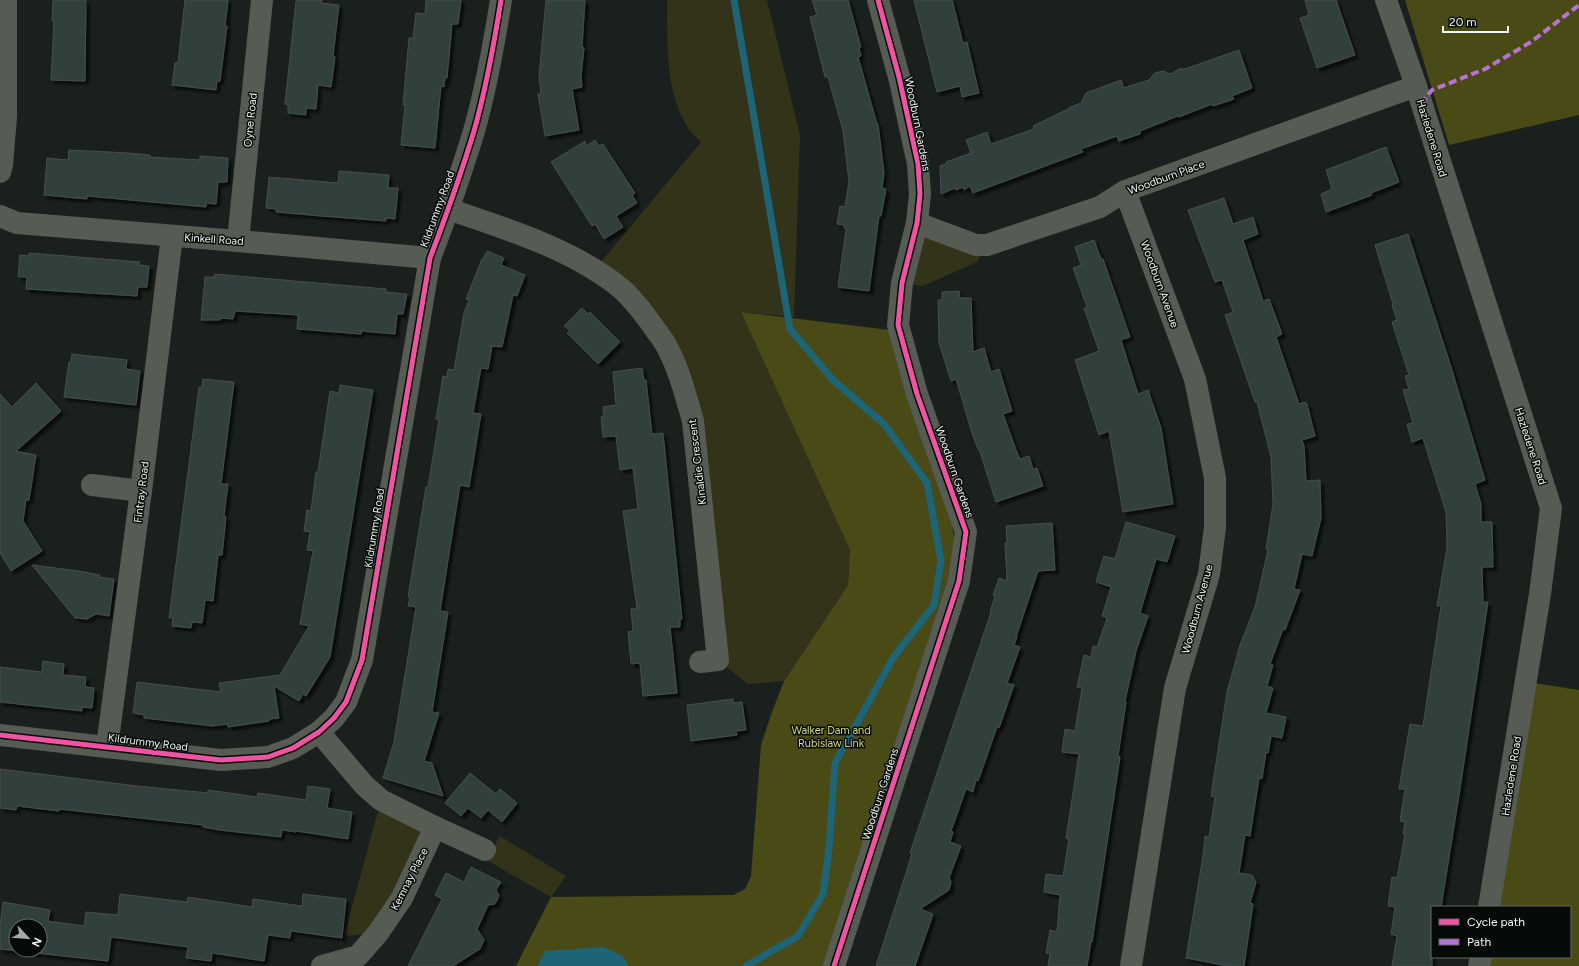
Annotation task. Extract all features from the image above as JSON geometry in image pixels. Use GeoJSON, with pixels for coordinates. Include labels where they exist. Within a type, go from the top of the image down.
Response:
{"type":"FeatureCollection","features":[{"type":"Feature","properties":{"kind":"street"},"geometry":{"type":"LineString","coordinates":[[0,172],[2,165],[6,118],[6,0]]}},
{"type":"Feature","properties":{"kind":"street","name":"Oyne Road"},"geometry":{"type":"LineString","coordinates":[[238,240],[262,0]]}},
{"type":"Feature","properties":{"kind":"street","name":"Kildrummy Road"},"geometry":{"type":"LineString","coordinates":[[0,735],[221,760],[268,757],[293,748],[319,732],[334,718],[346,702],[362,660],[430,258],[474,130],[493,47],[501,0]]}},
{"type":"Feature","properties":{"kind":"street","name":"Woodburn Gardens"},"geometry":{"type":"LineString","coordinates":[[834,966],[959,581],[966,532],[917,394],[898,325],[902,283],[917,222],[920,194],[918,164],[899,77],[878,0]]}},
{"type":"Feature","properties":{"kind":"street","name":"Hazledene Road"},"geometry":{"type":"LineString","coordinates":[[1386,0],[1416,86],[1551,508],[1540,594],[1489,906]]}},
{"type":"Feature","properties":{"kind":"street","name":"Woodburn Place"},"geometry":{"type":"LineString","coordinates":[[917,222],[976,245],[987,245],[1100,207],[1125,191],[1416,86]]}},
{"type":"Feature","properties":{"kind":"street","name":"Woodburn Avenue"},"geometry":{"type":"LineString","coordinates":[[1125,191],[1195,379],[1215,478],[1215,526],[1209,574],[1175,688],[1131,966]]}},
{"type":"Feature","properties":{"kind":"street","name":"Kinaldie Crescent"},"geometry":{"type":"LineString","coordinates":[[448,209],[511,230],[595,269],[624,292],[649,320],[668,349],[682,385],[693,421],[718,660],[700,662]]}},
{"type":"Feature","properties":{"kind":"street","name":"Kinkell Road"},"geometry":{"type":"LineString","coordinates":[[0,216],[17,223],[238,240],[430,258]]}},
{"type":"Feature","properties":{"kind":"street","name":"Fintray Road"},"geometry":{"type":"LineString","coordinates":[[107,747],[141,491],[172,236]]}},
{"type":"Feature","properties":{"kind":"street"},"geometry":{"type":"LineString","coordinates":[[92,485],[141,491]]}},
{"type":"Feature","properties":{"kind":"street"},"geometry":{"type":"LineString","coordinates":[[319,732],[359,780],[381,800],[435,828],[484,850]]}},
{"type":"Feature","properties":{"kind":"street","name":"Kemnay Place"},"geometry":{"type":"LineString","coordinates":[[322,966],[358,956],[378,933],[402,898],[435,828]]}},
{"type":"Feature","properties":{"kind":"green space"},"geometry":{"type":"Polygon","coordinates":[[[667,0],[767,0],[800,135],[794,317],[741,312],[850,550],[848,585],[784,681],[748,684],[718,660],[693,421],[668,349],[595,269],[701,142],[688,128],[674,96],[669,64],[667,0]]]}},
{"type":"Feature","properties":{"kind":"green space"},"geometry":{"type":"Polygon","coordinates":[[[1405,0],[1579,0],[1579,115],[1449,145],[1405,0]]]}},
{"type":"Feature","properties":{"kind":"green space"},"geometry":{"type":"Polygon","coordinates":[[[917,223],[987,245],[977,262],[923,286],[902,283],[917,223]]]}},
{"type":"Feature","properties":{"kind":"green space","name":"Walker Dam and Rubislaw Link"},"geometry":{"type":"Polygon","coordinates":[[[741,312],[890,330],[951,518],[956,549],[950,579],[825,966],[516,966],[551,897],[733,895],[745,889],[751,876],[761,745],[784,681],[848,585],[850,550],[741,312]]]}},
{"type":"Feature","properties":{"kind":"green space"},"geometry":{"type":"Polygon","coordinates":[[[1534,683],[1579,690],[1579,966],[1487,966],[1488,958],[1571,958],[1571,906],[1497,906],[1534,683]]]}},
{"type":"Feature","properties":{"kind":"green space"},"geometry":{"type":"Polygon","coordinates":[[[381,800],[435,827],[378,933],[344,936],[381,800]]]}},
{"type":"Feature","properties":{"kind":"green space"},"geometry":{"type":"Polygon","coordinates":[[[499,836],[566,876],[551,897],[488,861],[499,836]]]}},
{"type":"Feature","properties":{"kind":"water"},"geometry":{"type":"Polygon","coordinates":[[[604,947],[622,956],[629,966],[537,966],[545,951],[604,947]]]}},
{"type":"Feature","properties":{"kind":"building"},"geometry":{"type":"Polygon","coordinates":[[[53,0],[86,0],[85,81],[51,80],[54,21],[52,21],[53,0]]]}},
{"type":"Feature","properties":{"kind":"building"},"geometry":{"type":"Polygon","coordinates":[[[185,0],[228,0],[225,26],[227,26],[220,81],[217,81],[216,90],[172,85],[175,63],[178,63],[185,0]]]}},
{"type":"Feature","properties":{"kind":"building"},"geometry":{"type":"Polygon","coordinates":[[[322,0],[321,3],[339,5],[331,87],[318,85],[316,109],[306,108],[306,115],[288,113],[288,105],[285,104],[296,1],[322,0]]]}},
{"type":"Feature","properties":{"kind":"building"},"geometry":{"type":"Polygon","coordinates":[[[426,0],[461,0],[458,24],[452,24],[447,78],[445,78],[444,87],[441,86],[435,148],[401,145],[409,38],[413,38],[416,13],[425,14],[426,0]]]}},
{"type":"Feature","properties":{"kind":"building"},"geometry":{"type":"Polygon","coordinates":[[[546,0],[585,0],[582,47],[584,48],[581,76],[582,87],[572,89],[579,130],[545,136],[538,94],[541,94],[539,76],[546,0]]]}},
{"type":"Feature","properties":{"kind":"building"},"geometry":{"type":"Polygon","coordinates":[[[812,0],[848,0],[861,47],[859,48],[861,56],[858,57],[878,124],[884,173],[882,188],[886,189],[881,216],[879,216],[869,291],[838,287],[846,229],[844,228],[844,225],[837,224],[840,206],[845,207],[849,181],[843,131],[828,77],[825,77],[810,17],[817,15],[812,0]]]}},
{"type":"Feature","properties":{"kind":"building"},"geometry":{"type":"Polygon","coordinates":[[[914,0],[952,0],[963,43],[967,42],[979,93],[962,97],[960,86],[937,92],[914,0]]]}},
{"type":"Feature","properties":{"kind":"building"},"geometry":{"type":"Polygon","coordinates":[[[1305,0],[1336,0],[1355,55],[1317,68],[1300,18],[1309,15],[1305,0]]]}},
{"type":"Feature","properties":{"kind":"building"},"geometry":{"type":"Polygon","coordinates":[[[1239,50],[1252,88],[1232,96],[1234,99],[1213,106],[1212,104],[1179,117],[1178,116],[1140,131],[1140,134],[1119,141],[1117,136],[1081,149],[1083,152],[973,193],[970,186],[964,190],[963,187],[956,190],[955,188],[941,194],[940,166],[946,164],[946,162],[971,153],[966,140],[987,132],[991,144],[1034,129],[1033,126],[1081,103],[1086,93],[1121,80],[1124,88],[1149,80],[1155,73],[1163,71],[1170,74],[1182,68],[1182,70],[1239,50]]]}},
{"type":"Feature","properties":{"kind":"building"},"geometry":{"type":"Polygon","coordinates":[[[595,140],[599,146],[603,144],[635,193],[632,195],[637,203],[616,216],[623,227],[604,239],[595,224],[592,226],[551,162],[585,141],[586,146],[595,140]]]}},
{"type":"Feature","properties":{"kind":"building"},"geometry":{"type":"Polygon","coordinates":[[[1386,147],[1399,182],[1371,193],[1372,195],[1326,212],[1321,194],[1332,189],[1326,170],[1386,147]]]}},
{"type":"Feature","properties":{"kind":"building"},"geometry":{"type":"Polygon","coordinates":[[[69,150],[129,153],[150,155],[150,157],[200,160],[200,156],[228,158],[227,182],[218,182],[216,204],[206,203],[206,207],[87,196],[87,199],[44,195],[47,158],[68,160],[69,150]]]}},
{"type":"Feature","properties":{"kind":"building"},"geometry":{"type":"Polygon","coordinates":[[[339,171],[389,175],[388,188],[398,188],[395,219],[386,218],[386,221],[321,216],[276,212],[276,209],[266,208],[269,177],[338,183],[339,171]]]}},
{"type":"Feature","properties":{"kind":"building"},"geometry":{"type":"Polygon","coordinates":[[[1224,198],[1233,224],[1253,217],[1258,234],[1243,240],[1263,301],[1269,299],[1282,334],[1276,337],[1299,404],[1305,402],[1307,404],[1315,436],[1302,440],[1304,446],[1306,481],[1320,480],[1321,518],[1312,556],[1302,554],[1294,589],[1300,590],[1270,664],[1273,665],[1267,686],[1273,688],[1266,713],[1286,717],[1282,738],[1271,736],[1268,753],[1266,752],[1262,779],[1259,778],[1250,836],[1245,835],[1239,873],[1252,875],[1256,882],[1250,903],[1253,904],[1244,966],[1228,966],[1186,958],[1205,836],[1209,837],[1215,797],[1211,796],[1227,692],[1240,645],[1255,607],[1268,550],[1266,549],[1273,504],[1271,457],[1257,402],[1255,402],[1225,315],[1233,312],[1222,280],[1215,282],[1188,210],[1224,198]]]}},
{"type":"Feature","properties":{"kind":"building"},"geometry":{"type":"Polygon","coordinates":[[[1408,234],[1451,367],[1485,480],[1475,484],[1481,504],[1481,522],[1492,522],[1493,567],[1482,567],[1483,602],[1488,602],[1460,789],[1441,906],[1431,906],[1432,966],[1392,966],[1397,936],[1391,934],[1395,907],[1388,906],[1392,877],[1397,878],[1405,834],[1403,834],[1405,822],[1400,821],[1405,789],[1399,789],[1410,724],[1423,726],[1441,606],[1437,606],[1447,548],[1446,512],[1423,438],[1412,442],[1407,424],[1413,423],[1403,390],[1409,389],[1405,376],[1409,375],[1392,322],[1397,320],[1375,245],[1408,234]]]}},
{"type":"Feature","properties":{"kind":"building"},"geometry":{"type":"Polygon","coordinates":[[[1094,240],[1101,259],[1103,259],[1130,337],[1121,340],[1138,394],[1148,390],[1161,428],[1173,504],[1123,512],[1109,431],[1099,435],[1075,360],[1099,351],[1084,308],[1087,307],[1073,268],[1081,265],[1075,247],[1094,240]]]}},
{"type":"Feature","properties":{"kind":"building"},"geometry":{"type":"Polygon","coordinates":[[[487,251],[504,258],[501,265],[525,275],[517,296],[513,295],[502,347],[492,346],[488,369],[481,368],[473,413],[481,414],[469,487],[460,485],[448,560],[440,611],[448,612],[432,712],[439,713],[424,761],[432,763],[443,796],[383,778],[394,742],[416,607],[408,606],[410,598],[408,597],[426,487],[428,487],[439,420],[436,419],[443,376],[447,377],[448,369],[454,370],[464,313],[469,300],[466,299],[482,259],[487,251]]]}},
{"type":"Feature","properties":{"kind":"building"},"geometry":{"type":"Polygon","coordinates":[[[29,253],[140,262],[139,265],[149,266],[147,287],[138,287],[137,296],[26,289],[27,277],[18,277],[20,255],[29,256],[29,253]]]}},
{"type":"Feature","properties":{"kind":"building"},"geometry":{"type":"Polygon","coordinates":[[[215,274],[386,289],[386,292],[407,294],[403,314],[397,314],[395,334],[361,331],[361,334],[297,329],[298,315],[235,311],[233,319],[220,318],[220,320],[201,320],[205,277],[214,277],[215,274]]]}},
{"type":"Feature","properties":{"kind":"building"},"geometry":{"type":"Polygon","coordinates":[[[959,291],[960,298],[971,298],[973,352],[984,348],[991,372],[999,369],[1012,411],[1003,414],[1016,450],[1020,459],[1029,456],[1033,469],[1037,468],[1043,486],[996,502],[979,449],[972,433],[956,379],[951,381],[939,343],[938,300],[942,300],[942,292],[959,291]]]}},
{"type":"Feature","properties":{"kind":"building"},"geometry":{"type":"Polygon","coordinates":[[[582,308],[588,314],[590,312],[620,342],[598,364],[567,333],[570,331],[564,326],[582,308]]]}},
{"type":"Feature","properties":{"kind":"building"},"geometry":{"type":"Polygon","coordinates":[[[72,354],[127,360],[126,369],[140,371],[136,405],[64,397],[69,362],[71,362],[72,354]]]}},
{"type":"Feature","properties":{"kind":"building"},"geometry":{"type":"Polygon","coordinates":[[[642,368],[644,380],[646,380],[652,434],[663,433],[682,619],[680,619],[680,627],[670,627],[677,693],[643,696],[640,663],[631,664],[628,632],[633,631],[631,609],[637,608],[623,511],[638,509],[633,468],[620,470],[616,436],[603,437],[601,417],[604,417],[603,407],[616,405],[613,372],[642,368]]]}},
{"type":"Feature","properties":{"kind":"building"},"geometry":{"type":"Polygon","coordinates":[[[203,379],[234,382],[221,484],[228,484],[224,516],[226,517],[222,555],[218,555],[213,601],[205,600],[202,623],[192,622],[191,628],[172,626],[173,618],[169,618],[199,387],[202,387],[203,379]]]}},
{"type":"Feature","properties":{"kind":"building"},"geometry":{"type":"Polygon","coordinates":[[[36,383],[61,411],[16,451],[36,455],[29,500],[26,500],[23,521],[42,551],[11,571],[0,553],[0,394],[12,407],[36,383]]]}},
{"type":"Feature","properties":{"kind":"building"},"geometry":{"type":"Polygon","coordinates":[[[340,385],[373,390],[330,657],[306,696],[303,694],[299,701],[274,686],[279,718],[269,719],[269,721],[228,727],[227,724],[213,726],[144,718],[144,715],[133,713],[137,682],[221,692],[219,683],[280,675],[309,626],[300,624],[313,551],[307,550],[310,532],[304,531],[307,510],[311,511],[330,391],[339,393],[340,385]]]}},
{"type":"Feature","properties":{"kind":"building"},"geometry":{"type":"Polygon","coordinates":[[[1126,522],[1175,536],[1167,562],[1156,559],[1140,613],[1148,616],[1136,651],[1125,701],[1118,756],[1120,757],[1087,966],[1048,966],[1050,954],[1046,953],[1050,930],[1057,932],[1060,895],[1044,892],[1046,874],[1063,876],[1069,839],[1066,838],[1079,754],[1062,752],[1065,729],[1075,731],[1082,688],[1077,687],[1084,655],[1091,657],[1093,646],[1097,647],[1107,618],[1102,616],[1111,587],[1096,582],[1104,556],[1115,559],[1126,522]]]}},
{"type":"Feature","properties":{"kind":"building"},"geometry":{"type":"Polygon","coordinates":[[[1052,523],[1055,570],[1038,571],[1014,645],[1020,647],[1007,683],[1014,685],[978,781],[976,780],[973,792],[966,789],[951,831],[953,832],[950,842],[961,846],[949,878],[951,882],[949,890],[920,909],[933,914],[915,966],[876,966],[912,854],[910,853],[991,612],[995,596],[993,595],[999,578],[1007,581],[1005,543],[1007,543],[1006,526],[1052,523]]]}},
{"type":"Feature","properties":{"kind":"building"},"geometry":{"type":"Polygon","coordinates":[[[32,565],[79,571],[100,575],[99,577],[114,579],[109,616],[96,614],[87,619],[75,618],[32,565]]]}},
{"type":"Feature","properties":{"kind":"building"},"geometry":{"type":"Polygon","coordinates":[[[43,661],[64,664],[63,675],[86,677],[85,687],[94,688],[92,708],[82,707],[82,711],[0,702],[0,667],[42,672],[43,661]]]}},
{"type":"Feature","properties":{"kind":"building"},"geometry":{"type":"Polygon","coordinates":[[[733,699],[733,703],[742,702],[746,730],[736,731],[737,735],[691,741],[687,705],[733,699]]]}},
{"type":"Feature","properties":{"kind":"building"},"geometry":{"type":"Polygon","coordinates":[[[0,769],[137,786],[208,793],[208,790],[257,797],[258,793],[306,800],[308,786],[330,789],[327,808],[352,812],[348,839],[282,830],[281,837],[219,830],[203,827],[203,825],[59,809],[59,811],[17,806],[16,810],[0,808],[0,769]]]}},
{"type":"Feature","properties":{"kind":"building"},"geometry":{"type":"Polygon","coordinates":[[[470,773],[496,794],[500,789],[517,803],[502,822],[488,810],[481,818],[468,808],[461,816],[445,803],[470,773]]]}},
{"type":"Feature","properties":{"kind":"building"},"geometry":{"type":"Polygon","coordinates":[[[471,867],[501,882],[496,890],[499,896],[495,904],[488,905],[477,929],[484,940],[480,949],[453,966],[408,966],[442,899],[435,895],[446,873],[464,882],[471,867]]]}},
{"type":"Feature","properties":{"kind":"building"},"geometry":{"type":"Polygon","coordinates":[[[120,894],[187,902],[188,897],[252,907],[253,899],[302,906],[303,894],[346,899],[342,938],[291,931],[290,938],[268,935],[264,961],[212,953],[211,961],[186,958],[188,947],[111,937],[108,961],[48,954],[48,921],[84,926],[86,912],[118,915],[120,894]]]}},
{"type":"Feature","properties":{"kind":"building"},"geometry":{"type":"Polygon","coordinates":[[[3,902],[50,910],[48,921],[48,918],[8,918],[8,950],[0,949],[0,926],[3,902]]]}},
{"type":"Feature","properties":{"kind":"waterway"},"geometry":{"type":"LineString","coordinates":[[734,0],[790,329],[833,380],[884,424],[927,483],[941,561],[934,605],[893,658],[835,763],[829,849],[823,894],[798,936],[746,966]]}},
{"type":"Feature","properties":{"kind":"marked path"},"geometry":{"type":"LineString","coordinates":[[1421,104],[1432,90],[1485,69],[1531,42],[1579,5]]}},
{"type":"Feature","properties":{"kind":"cycle path"},"geometry":{"type":"LineString","coordinates":[[0,735],[221,760],[268,757],[293,748],[319,732],[334,718],[346,702],[362,660],[430,258],[474,131],[496,33],[501,0]]}},
{"type":"Feature","properties":{"kind":"cycle path"},"geometry":{"type":"LineString","coordinates":[[834,966],[959,581],[966,532],[917,394],[898,325],[902,283],[917,223],[920,194],[918,164],[899,77],[878,0]]}}]}
